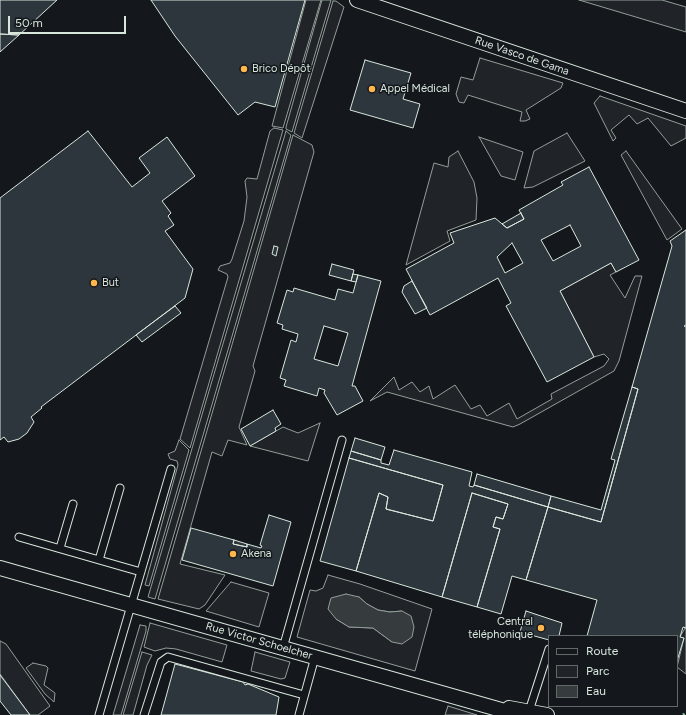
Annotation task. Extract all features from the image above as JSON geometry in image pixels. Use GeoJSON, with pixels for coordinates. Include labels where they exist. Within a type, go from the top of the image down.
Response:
{"type":"FeatureCollection","features":[{"type":"Feature","properties":{"kind":"street","name":"Rue Vasco de Gama"},"geometry":{"type":"LineString","coordinates":[[359,0],[686,112]]}},
{"type":"Feature","properties":{"kind":"street","name":"Rue Victor Schoelcher"},"geometry":{"type":"LineString","coordinates":[[0,568],[476,702],[524,713],[548,715]]}},
{"type":"Feature","properties":{"kind":"lane"},"geometry":{"type":"LineString","coordinates":[[283,648],[342,440]]}},
{"type":"Feature","properties":{"kind":"lane"},"geometry":{"type":"LineString","coordinates":[[98,715],[132,605],[171,469]]}},
{"type":"Feature","properties":{"kind":"lane"},"geometry":{"type":"LineString","coordinates":[[99,560],[120,488]]}},
{"type":"Feature","properties":{"kind":"lane"},"geometry":{"type":"LineString","coordinates":[[60,548],[72,504]]}},
{"type":"Feature","properties":{"kind":"lane"},"geometry":{"type":"LineString","coordinates":[[19,536],[141,572]]}},
{"type":"Feature","properties":{"kind":"lane"},"geometry":{"type":"LineString","coordinates":[[524,713],[548,652]]}},
{"type":"Feature","properties":{"kind":"lane"},"geometry":{"type":"LineString","coordinates":[[144,715],[161,662],[168,656],[304,695]]}},
{"type":"Feature","properties":{"kind":"lane"},"geometry":{"type":"LineString","coordinates":[[299,715],[315,657]]}},
{"type":"Feature","properties":{"kind":"green space"},"geometry":{"type":"Polygon","coordinates":[[[306,0],[321,0],[283,128],[272,126],[306,0]]]}},
{"type":"Feature","properties":{"kind":"green space"},"geometry":{"type":"Polygon","coordinates":[[[322,0],[331,0],[292,132],[286,129],[286,127],[322,0]]]}},
{"type":"Feature","properties":{"kind":"green space"},"geometry":{"type":"Polygon","coordinates":[[[579,0],[662,0],[686,7],[686,32],[579,0]]]}},
{"type":"Feature","properties":{"kind":"green space"},"geometry":{"type":"Polygon","coordinates":[[[333,1],[336,1],[344,7],[302,138],[294,133],[333,1]]]}},
{"type":"Feature","properties":{"kind":"green space"},"geometry":{"type":"Polygon","coordinates":[[[480,58],[563,83],[561,88],[526,110],[530,119],[520,121],[522,112],[468,95],[464,103],[459,102],[456,94],[461,77],[473,80],[480,58]]]}},
{"type":"Feature","properties":{"kind":"green space"},"geometry":{"type":"Polygon","coordinates":[[[600,96],[686,126],[686,138],[671,146],[648,118],[637,124],[629,115],[611,130],[616,138],[613,141],[594,103],[600,96]]]}},
{"type":"Feature","properties":{"kind":"green space"},"geometry":{"type":"Polygon","coordinates":[[[274,128],[283,130],[190,448],[180,439],[228,277],[227,274],[218,270],[220,266],[230,263],[232,259],[244,221],[247,197],[245,181],[247,178],[257,179],[270,131],[274,128]]]}},
{"type":"Feature","properties":{"kind":"green space"},"geometry":{"type":"Polygon","coordinates":[[[286,131],[291,135],[155,599],[148,597],[286,131]]]}},
{"type":"Feature","properties":{"kind":"green space"},"geometry":{"type":"Polygon","coordinates":[[[567,133],[585,161],[533,187],[524,188],[534,151],[567,133]]]}},
{"type":"Feature","properties":{"kind":"green space"},"geometry":{"type":"Polygon","coordinates":[[[293,135],[312,145],[314,152],[253,366],[255,371],[239,427],[247,445],[228,440],[222,456],[212,452],[180,564],[225,575],[205,605],[199,609],[158,599],[293,135]]]}},
{"type":"Feature","properties":{"kind":"green space"},"geometry":{"type":"Polygon","coordinates":[[[479,137],[523,152],[515,180],[501,176],[479,137]]]}},
{"type":"Feature","properties":{"kind":"green space"},"geometry":{"type":"Polygon","coordinates":[[[458,151],[474,182],[477,198],[476,220],[447,231],[450,241],[406,265],[434,163],[448,167],[449,157],[458,151]]]}},
{"type":"Feature","properties":{"kind":"green space"},"geometry":{"type":"Polygon","coordinates":[[[626,151],[682,229],[667,240],[621,155],[626,151]]]}},
{"type":"Feature","properties":{"kind":"green space"},"geometry":{"type":"Polygon","coordinates":[[[611,263],[616,272],[610,275],[625,298],[635,276],[642,276],[619,361],[614,371],[513,427],[387,392],[370,401],[394,377],[399,390],[412,382],[420,392],[429,386],[433,399],[455,385],[471,409],[480,405],[487,416],[509,403],[517,419],[552,399],[551,394],[604,366],[609,359],[604,354],[594,357],[560,291],[611,263]]]}},
{"type":"Feature","properties":{"kind":"green space"},"geometry":{"type":"Polygon","coordinates":[[[320,423],[308,461],[250,446],[283,427],[298,433],[320,423]]]}},
{"type":"Feature","properties":{"kind":"green space"},"geometry":{"type":"Polygon","coordinates":[[[179,440],[189,450],[149,586],[145,585],[178,465],[177,461],[170,459],[168,454],[175,451],[179,440]]]}},
{"type":"Feature","properties":{"kind":"green space"},"geometry":{"type":"Polygon","coordinates":[[[328,575],[360,584],[432,609],[415,671],[297,637],[310,590],[316,591],[323,588],[328,575]],[[359,597],[336,619],[349,627],[373,628],[392,642],[402,611],[390,612],[378,610],[367,604],[359,597]]]}},
{"type":"Feature","properties":{"kind":"green space"},"geometry":{"type":"Polygon","coordinates":[[[231,582],[269,593],[259,627],[206,611],[231,582]]]}},
{"type":"Feature","properties":{"kind":"green space"},"geometry":{"type":"Polygon","coordinates":[[[150,623],[227,645],[222,662],[176,649],[166,648],[155,651],[144,647],[150,623]]]}},
{"type":"Feature","properties":{"kind":"green space"},"geometry":{"type":"Polygon","coordinates":[[[140,625],[146,626],[146,631],[121,715],[113,715],[140,625]]]}},
{"type":"Feature","properties":{"kind":"green space"},"geometry":{"type":"Polygon","coordinates":[[[686,628],[686,674],[678,668],[684,638],[680,637],[686,628]]]}},
{"type":"Feature","properties":{"kind":"green space"},"geometry":{"type":"Polygon","coordinates":[[[0,641],[6,644],[50,706],[38,715],[30,715],[0,674],[0,641]]]}},
{"type":"Feature","properties":{"kind":"green space"},"geometry":{"type":"Polygon","coordinates":[[[142,652],[152,655],[147,665],[133,715],[123,715],[142,652]]]}},
{"type":"Feature","properties":{"kind":"green space"},"geometry":{"type":"Polygon","coordinates":[[[255,652],[290,662],[285,678],[281,679],[251,671],[255,652]]]}},
{"type":"Feature","properties":{"kind":"green space"},"geometry":{"type":"Polygon","coordinates":[[[33,663],[46,666],[48,668],[44,685],[55,693],[54,702],[45,694],[26,668],[33,663]]]}},
{"type":"Feature","properties":{"kind":"green space"},"geometry":{"type":"Polygon","coordinates":[[[448,706],[477,715],[445,715],[448,706]]]}},
{"type":"Feature","properties":{"kind":"water"},"geometry":{"type":"Polygon","coordinates":[[[346,594],[359,597],[367,604],[378,610],[390,612],[402,611],[411,616],[414,627],[412,637],[402,644],[392,642],[373,628],[349,627],[336,619],[328,609],[331,598],[346,594]]]}},
{"type":"Feature","properties":{"kind":"building"},"geometry":{"type":"Polygon","coordinates":[[[0,0],[57,0],[19,35],[0,34],[0,0]]]}},
{"type":"Feature","properties":{"kind":"building","name":"Brico Dépôt"},"geometry":{"type":"Polygon","coordinates":[[[151,0],[305,0],[275,107],[255,102],[238,115],[175,36],[151,0]]]}},
{"type":"Feature","properties":{"kind":"building"},"geometry":{"type":"Polygon","coordinates":[[[0,34],[19,35],[0,52],[0,34]]]}},
{"type":"Feature","properties":{"kind":"building"},"geometry":{"type":"Polygon","coordinates":[[[365,60],[411,73],[403,99],[420,104],[413,128],[350,110],[365,60]]]}},
{"type":"Feature","properties":{"kind":"building","name":"But"},"geometry":{"type":"Polygon","coordinates":[[[88,131],[132,187],[150,173],[139,158],[167,137],[195,176],[162,201],[171,213],[168,216],[174,225],[165,231],[193,269],[185,298],[41,407],[42,408],[31,417],[34,422],[27,433],[19,439],[8,442],[4,437],[0,440],[0,198],[88,131]]]}},
{"type":"Feature","properties":{"kind":"building"},"geometry":{"type":"Polygon","coordinates":[[[589,167],[639,260],[616,272],[611,263],[560,291],[594,357],[547,382],[506,306],[511,303],[498,278],[430,315],[406,269],[454,243],[450,233],[495,218],[507,228],[524,219],[519,210],[563,185],[561,182],[589,167]],[[570,225],[541,240],[553,261],[581,246],[570,225]],[[512,243],[497,257],[505,273],[523,263],[512,243]]]}},
{"type":"Feature","properties":{"kind":"building"},"geometry":{"type":"Polygon","coordinates":[[[521,213],[524,219],[507,228],[502,224],[521,213]]]}},
{"type":"Feature","properties":{"kind":"building"},"geometry":{"type":"Polygon","coordinates":[[[686,230],[686,325],[684,326],[686,327],[686,628],[683,627],[680,637],[684,638],[678,658],[678,635],[587,635],[597,600],[526,580],[548,507],[601,522],[638,389],[632,387],[672,246],[670,241],[686,230]]]}},
{"type":"Feature","properties":{"kind":"building"},"geometry":{"type":"Polygon","coordinates":[[[274,246],[278,247],[276,256],[272,254],[274,246]]]}},
{"type":"Feature","properties":{"kind":"building"},"geometry":{"type":"Polygon","coordinates":[[[332,264],[354,270],[351,281],[329,275],[332,264]]]}},
{"type":"Feature","properties":{"kind":"building"},"geometry":{"type":"Polygon","coordinates":[[[353,274],[358,275],[356,282],[351,281],[353,274]]]}},
{"type":"Feature","properties":{"kind":"building"},"geometry":{"type":"Polygon","coordinates":[[[358,275],[381,281],[352,386],[355,386],[363,401],[337,415],[324,393],[325,390],[319,388],[317,396],[284,386],[286,380],[280,378],[291,340],[296,342],[298,334],[282,329],[283,325],[277,323],[287,290],[293,292],[294,288],[335,300],[338,289],[353,293],[358,275]],[[324,326],[314,359],[338,366],[348,333],[324,326]]]}},
{"type":"Feature","properties":{"kind":"building"},"geometry":{"type":"Polygon","coordinates":[[[412,281],[427,308],[415,314],[402,292],[404,286],[412,281]]]}},
{"type":"Feature","properties":{"kind":"building"},"geometry":{"type":"Polygon","coordinates":[[[175,306],[181,313],[142,342],[136,335],[175,306]]]}},
{"type":"Feature","properties":{"kind":"building"},"geometry":{"type":"Polygon","coordinates":[[[632,387],[638,389],[601,522],[548,507],[551,496],[601,510],[615,460],[611,459],[632,387]]]}},
{"type":"Feature","properties":{"kind":"building"},"geometry":{"type":"Polygon","coordinates":[[[273,410],[281,424],[275,428],[276,431],[250,446],[241,429],[273,410]]]}},
{"type":"Feature","properties":{"kind":"building"},"geometry":{"type":"Polygon","coordinates":[[[355,438],[385,447],[381,460],[351,451],[355,438]]]}},
{"type":"Feature","properties":{"kind":"building"},"geometry":{"type":"Polygon","coordinates":[[[394,450],[472,472],[469,486],[473,487],[474,485],[548,507],[526,580],[512,576],[501,614],[477,607],[500,529],[493,527],[496,517],[503,519],[508,504],[472,493],[442,597],[356,571],[379,493],[388,497],[386,509],[433,521],[443,485],[349,458],[351,451],[381,460],[381,463],[389,465],[394,450]]]}},
{"type":"Feature","properties":{"kind":"building"},"geometry":{"type":"Polygon","coordinates":[[[349,458],[443,485],[433,521],[386,509],[388,497],[379,493],[356,571],[320,561],[349,458]]]}},
{"type":"Feature","properties":{"kind":"building"},"geometry":{"type":"Polygon","coordinates":[[[477,474],[551,496],[548,507],[474,485],[477,474]]]}},
{"type":"Feature","properties":{"kind":"building"},"geometry":{"type":"Polygon","coordinates":[[[472,493],[508,504],[503,519],[496,517],[493,527],[500,529],[477,607],[442,597],[472,493]]]}},
{"type":"Feature","properties":{"kind":"building","name":"Akena"},"geometry":{"type":"Polygon","coordinates":[[[269,515],[291,522],[273,586],[182,560],[191,528],[234,540],[233,544],[247,547],[247,544],[261,548],[262,546],[260,545],[269,515]]]}},
{"type":"Feature","properties":{"kind":"building"},"geometry":{"type":"Polygon","coordinates":[[[234,540],[247,544],[247,547],[233,544],[234,540]]]}},
{"type":"Feature","properties":{"kind":"building","name":"Central téléphonique"},"geometry":{"type":"Polygon","coordinates":[[[526,611],[562,623],[559,635],[548,635],[548,640],[520,632],[526,611]]]}},
{"type":"Feature","properties":{"kind":"building"},"geometry":{"type":"Polygon","coordinates":[[[175,664],[243,682],[245,685],[248,684],[279,697],[276,715],[161,715],[175,664]]]}},
{"type":"Feature","properties":{"kind":"building"},"geometry":{"type":"Polygon","coordinates":[[[0,675],[30,715],[11,715],[0,701],[0,675]]]}},
{"type":"Feature","properties":{"kind":"place","name":"Brico Dépôt"},"geometry":{"type":"Point","coordinates":[244,69]}},
{"type":"Feature","properties":{"kind":"place","name":"Appel Médical"},"geometry":{"type":"Point","coordinates":[372,89]}},
{"type":"Feature","properties":{"kind":"place","name":"But"},"geometry":{"type":"Point","coordinates":[94,283]}},
{"type":"Feature","properties":{"kind":"place","name":"Akena"},"geometry":{"type":"Point","coordinates":[233,554]}},
{"type":"Feature","properties":{"kind":"place","name":"Central téléphonique"},"geometry":{"type":"Point","coordinates":[541,628]}}]}
